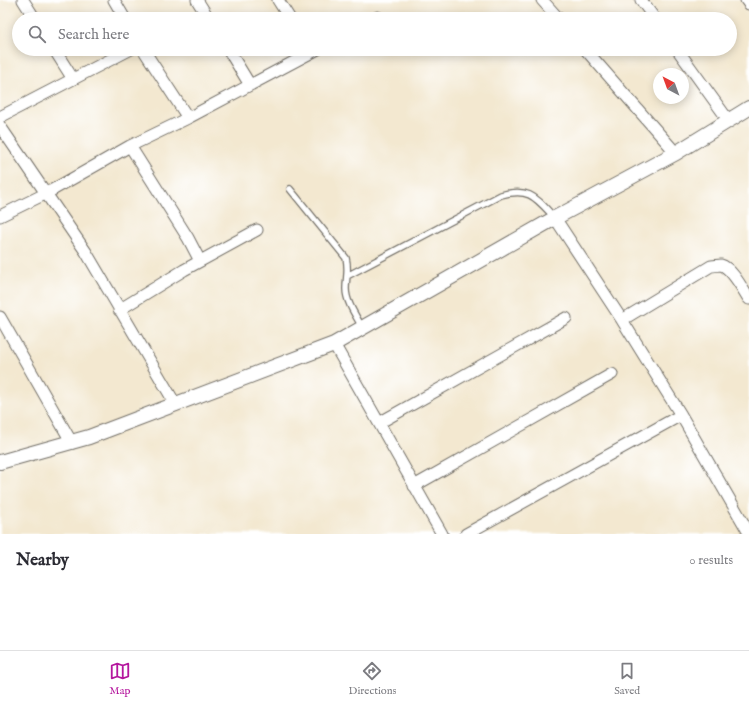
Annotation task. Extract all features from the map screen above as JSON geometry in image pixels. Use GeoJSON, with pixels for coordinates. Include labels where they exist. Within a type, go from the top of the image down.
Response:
{"type":"FeatureCollection","features":[{"type":"Feature","properties":{"kind":"street"},"geometry":{"type":"LineString","coordinates":[[23,0],[31,12]]}},
{"type":"Feature","properties":{"kind":"street"},"geometry":{"type":"LineString","coordinates":[[114,0],[121,12]]}},
{"type":"Feature","properties":{"kind":"street"},"geometry":{"type":"LineString","coordinates":[[197,0],[205,12]]}},
{"type":"Feature","properties":{"kind":"street"},"geometry":{"type":"LineString","coordinates":[[278,0],[286,12]]}},
{"type":"Feature","properties":{"kind":"street"},"geometry":{"type":"LineString","coordinates":[[542,0],[553,12]]}},
{"type":"Feature","properties":{"kind":"street"},"geometry":{"type":"LineString","coordinates":[[641,0],[650,12]]}},
{"type":"Feature","properties":{"kind":"street"},"geometry":{"type":"LineString","coordinates":[[746,0],[749,4]]}},
{"type":"Feature","properties":{"kind":"street"},"geometry":{"type":"LineString","coordinates":[[58,56],[73,79]]}},
{"type":"Feature","properties":{"kind":"street"},"geometry":{"type":"LineString","coordinates":[[0,117],[117,56]]}},
{"type":"Feature","properties":{"kind":"street"},"geometry":{"type":"LineString","coordinates":[[148,56],[188,118]]}},
{"type":"Feature","properties":{"kind":"street"},"geometry":{"type":"LineString","coordinates":[[232,56],[250,85]]}},
{"type":"Feature","properties":{"kind":"street"},"geometry":{"type":"LineString","coordinates":[[0,216],[47,193],[130,146],[188,118],[301,56]]}},
{"type":"Feature","properties":{"kind":"street"},"geometry":{"type":"LineString","coordinates":[[591,56],[676,153]]}},
{"type":"Feature","properties":{"kind":"street"},"geometry":{"type":"LineString","coordinates":[[682,56],[729,121]]}},
{"type":"Feature","properties":{"kind":"street"},"geometry":{"type":"LineString","coordinates":[[0,462],[72,443],[176,405],[334,344],[555,218],[676,153],[749,108]]}},
{"type":"Feature","properties":{"kind":"street"},"geometry":{"type":"LineString","coordinates":[[0,126],[86,252],[176,405]]}},
{"type":"Feature","properties":{"kind":"street"},"geometry":{"type":"LineString","coordinates":[[130,146],[188,238],[200,261]]}},
{"type":"Feature","properties":{"kind":"street"},"geometry":{"type":"LineString","coordinates":[[555,218],[622,320],[681,415],[749,533]]}},
{"type":"Feature","properties":{"kind":"street"},"geometry":{"type":"LineString","coordinates":[[119,310],[200,261],[257,230]]}},
{"type":"Feature","properties":{"kind":"street"},"geometry":{"type":"LineString","coordinates":[[622,320],[711,266],[720,265],[726,267],[749,299]]}},
{"type":"Feature","properties":{"kind":"street"},"geometry":{"type":"LineString","coordinates":[[0,317],[4,335],[72,443]]}},
{"type":"Feature","properties":{"kind":"street"},"geometry":{"type":"LineString","coordinates":[[379,423],[566,318]]}},
{"type":"Feature","properties":{"kind":"street"},"geometry":{"type":"LineString","coordinates":[[334,344],[442,534]]}},
{"type":"Feature","properties":{"kind":"street"},"geometry":{"type":"LineString","coordinates":[[414,486],[612,374]]}},
{"type":"Feature","properties":{"kind":"street"},"geometry":{"type":"LineString","coordinates":[[466,534],[681,415]]}},
{"type":"Feature","properties":{"kind":"lane"},"geometry":{"type":"LineString","coordinates":[[290,189],[346,258],[348,266],[346,291],[349,304],[362,328]]}},
{"type":"Feature","properties":{"kind":"lane"},"geometry":{"type":"LineString","coordinates":[[347,276],[501,195],[513,191],[526,193],[539,200],[555,218]]}}]}
